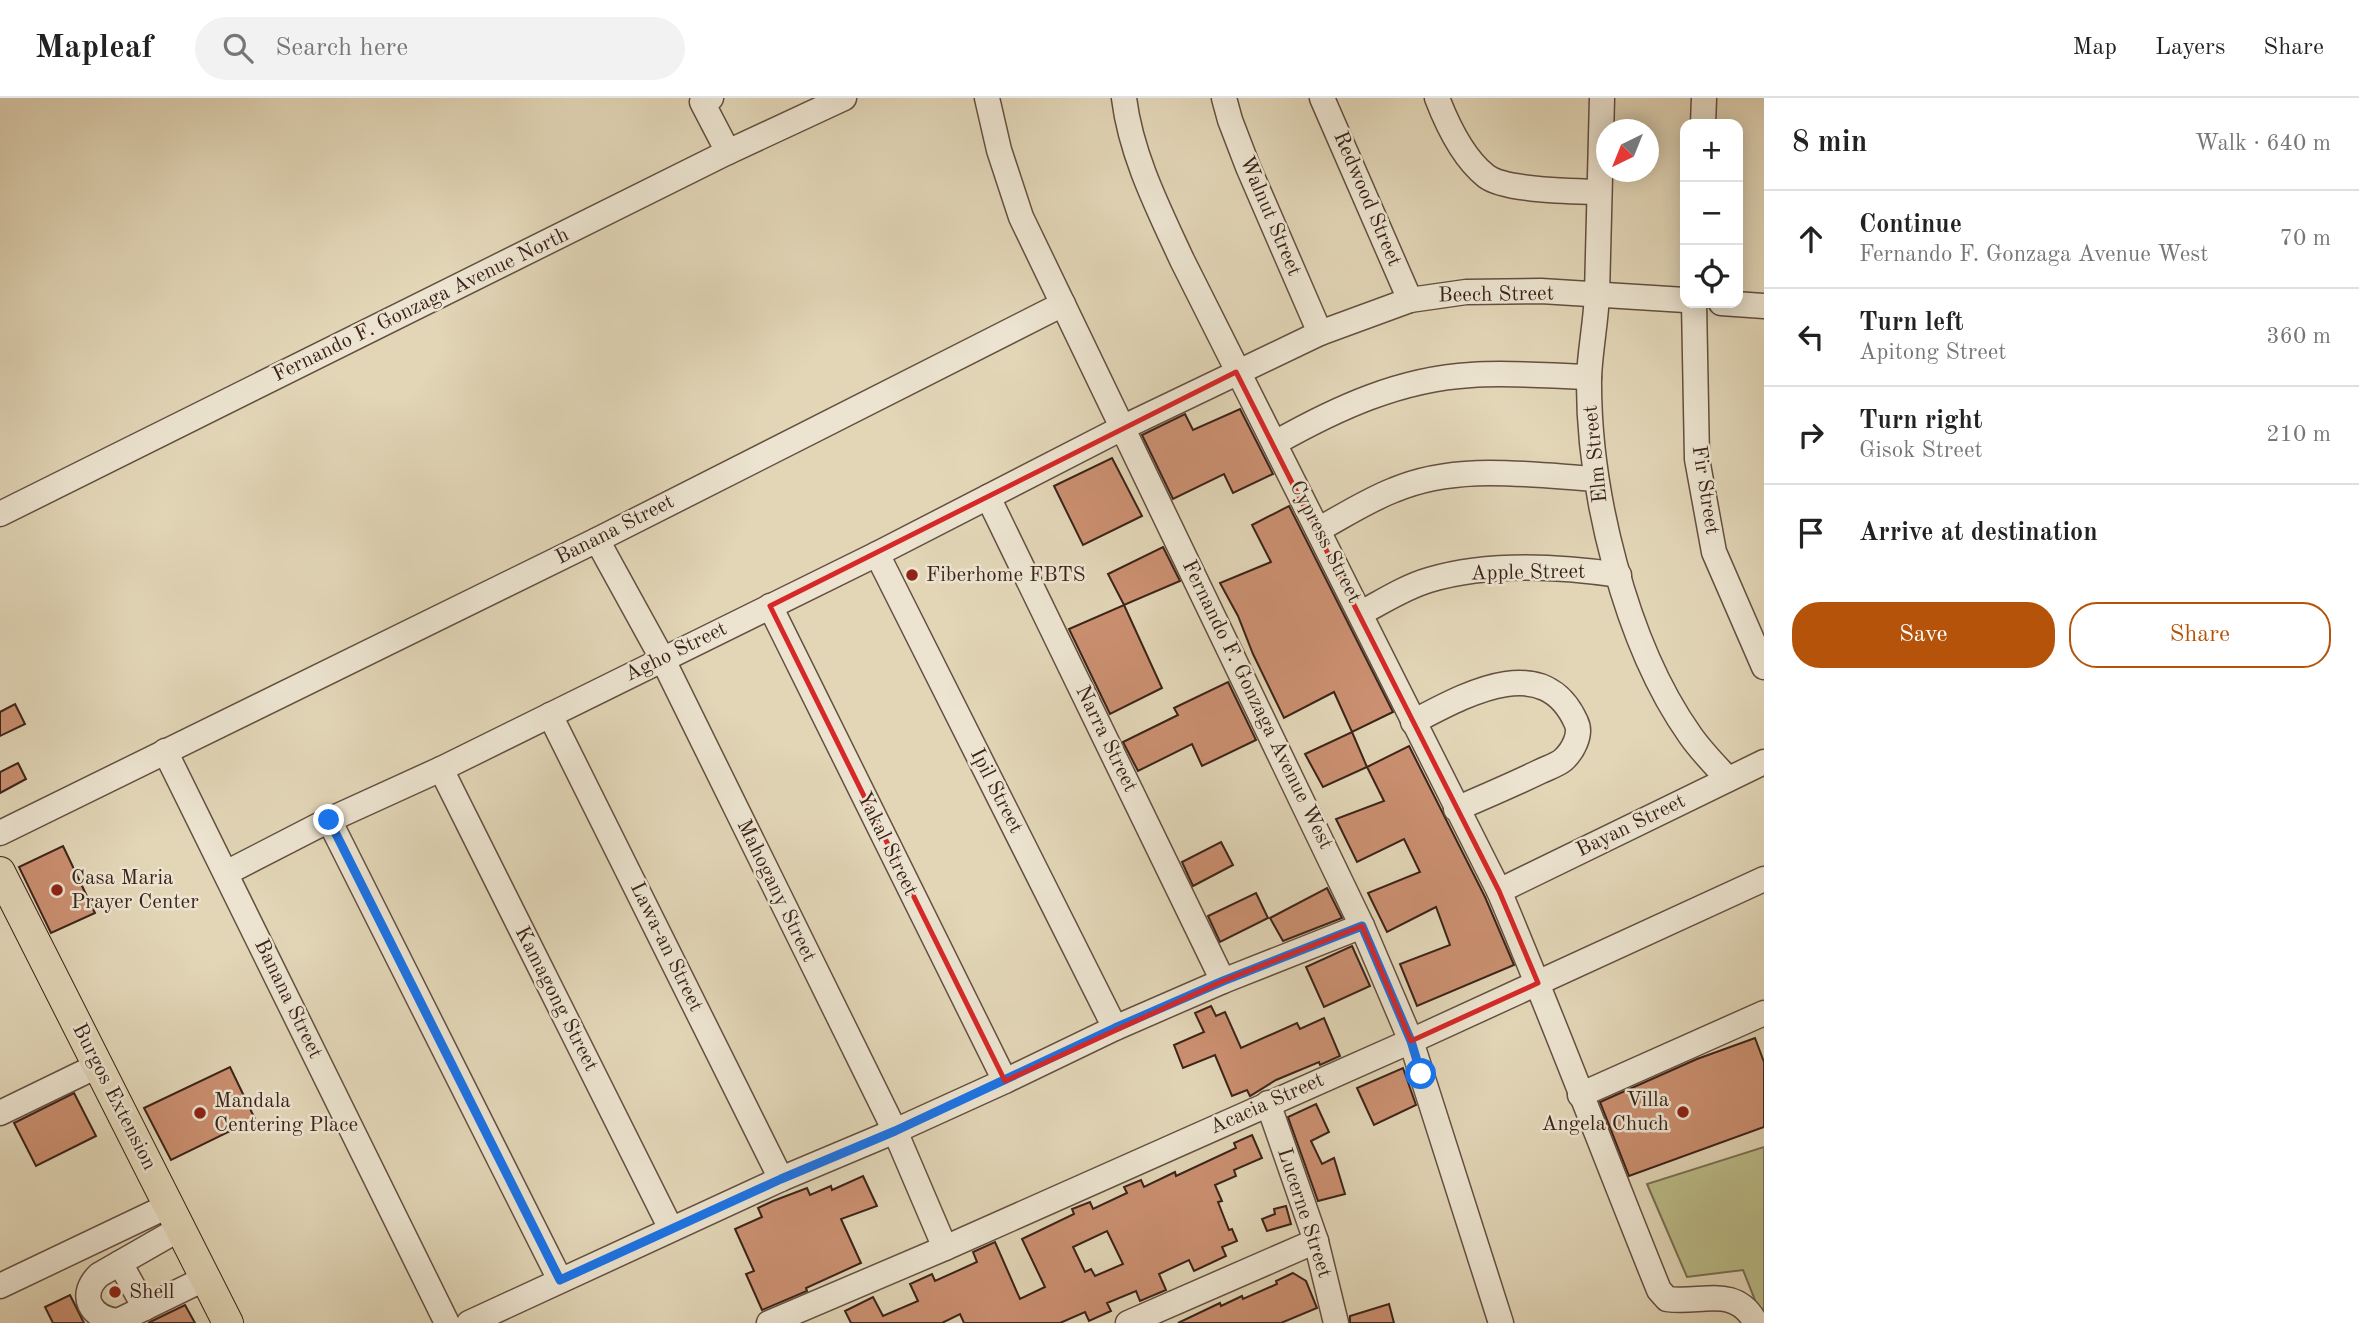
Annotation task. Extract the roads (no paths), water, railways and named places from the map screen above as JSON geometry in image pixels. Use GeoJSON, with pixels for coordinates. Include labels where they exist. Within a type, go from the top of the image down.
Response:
{"type":"FeatureCollection","features":[{"type":"Feature","properties":{"kind":"main road","name":"Burgos Extension"},"geometry":{"type":"LineString","coordinates":[[0,872],[228,1323]]}},
{"type":"Feature","properties":{"kind":"street"},"geometry":{"type":"LineString","coordinates":[[711,98],[702,103],[728,152]]}},
{"type":"Feature","properties":{"kind":"street","name":"Fernando F. Gonzaga Avenue North"},"geometry":{"type":"LineString","coordinates":[[0,514],[728,152],[844,98]]}},
{"type":"Feature","properties":{"kind":"street","name":"Fernando F. Gonzaga Avenue West"},"geometry":{"type":"LineString","coordinates":[[987,98],[1013,195],[1362,926],[1411,1041],[1501,1323]]}},
{"type":"Feature","properties":{"kind":"street","name":"Cypress Street"},"geometry":{"type":"LineString","coordinates":[[1124,98],[1127,126],[1152,194],[1236,372],[1275,443],[1499,891],[1659,1290],[1667,1299],[1730,1300],[1745,1306],[1756,1323]]}},
{"type":"Feature","properties":{"kind":"street","name":"Walnut Street"},"geometry":{"type":"LineString","coordinates":[[1224,98],[1248,167],[1320,333]]}},
{"type":"Feature","properties":{"kind":"street","name":"Redwood Street"},"geometry":{"type":"LineString","coordinates":[[1322,98],[1410,300]]}},
{"type":"Feature","properties":{"kind":"street"},"geometry":{"type":"LineString","coordinates":[[1437,98],[1462,148],[1487,178],[1520,187],[1599,192]]}},
{"type":"Feature","properties":{"kind":"street","name":"Elm Street"},"geometry":{"type":"LineString","coordinates":[[1602,98],[1597,296],[1589,377],[1600,506],[1619,575],[1643,645],[1672,707],[1691,737],[1728,779]]}},
{"type":"Feature","properties":{"kind":"street"},"geometry":{"type":"LineString","coordinates":[[1703,119],[1704,98]]}},
{"type":"Feature","properties":{"kind":"street","name":"Beech Street"},"geometry":{"type":"LineString","coordinates":[[1124,427],[1320,333],[1410,300],[1466,292],[1541,291],[1680,300]]}},
{"type":"Feature","properties":{"kind":"street","name":"Banana Street"},"geometry":{"type":"LineString","coordinates":[[0,833],[597,540],[1063,304]]}},
{"type":"Feature","properties":{"kind":"street"},"geometry":{"type":"LineString","coordinates":[[1743,305],[1764,306]]}},
{"type":"Feature","properties":{"kind":"street","name":"Fir Street"},"geometry":{"type":"LineString","coordinates":[[1694,308],[1697,459],[1714,552],[1764,667]]}},
{"type":"Feature","properties":{"kind":"street"},"geometry":{"type":"LineString","coordinates":[[1275,443],[1357,401],[1395,387],[1433,379],[1486,374],[1589,377]]}},
{"type":"Feature","properties":{"kind":"street","name":"Agho Street"},"geometry":{"type":"LineString","coordinates":[[226,873],[329,820],[441,769],[877,554],[1124,427]]}},
{"type":"Feature","properties":{"kind":"street"},"geometry":{"type":"LineString","coordinates":[[1318,530],[1394,489],[1443,476],[1501,472],[1596,479]]}},
{"type":"Feature","properties":{"kind":"street","name":"Narra Street"},"geometry":{"type":"LineString","coordinates":[[988,497],[1223,981]]}},
{"type":"Feature","properties":{"kind":"street","name":"Mahogany Street"},"geometry":{"type":"LineString","coordinates":[[597,540],[662,659],[895,1131],[946,1248]]}},
{"type":"Feature","properties":{"kind":"street","name":"Ipil Street"},"geometry":{"type":"LineString","coordinates":[[877,554],[1115,1028]]}},
{"type":"Feature","properties":{"kind":"street","name":"Apple Street"},"geometry":{"type":"LineString","coordinates":[[1360,613],[1428,580],[1460,574],[1497,570],[1569,569],[1619,575]]}},
{"type":"Feature","properties":{"kind":"street","name":"Yakal Street"},"geometry":{"type":"LineString","coordinates":[[770,606],[1005,1081]]}},
{"type":"Feature","properties":{"kind":"street"},"geometry":{"type":"LineString","coordinates":[[1413,722],[1458,698],[1514,682],[1545,687],[1563,700],[1578,724],[1577,742],[1563,760],[1456,808]]}},
{"type":"Feature","properties":{"kind":"street","name":"Lawa-an Street"},"geometry":{"type":"LineString","coordinates":[[550,715],[781,1179]]}},
{"type":"Feature","properties":{"kind":"street","name":"Banana Street"},"geometry":{"type":"LineString","coordinates":[[165,751],[447,1323]]}},
{"type":"Feature","properties":{"kind":"street","name":"Bayan Street"},"geometry":{"type":"LineString","coordinates":[[1499,891],[1764,762]]}},
{"type":"Feature","properties":{"kind":"street","name":"Kamagong Street"},"geometry":{"type":"LineString","coordinates":[[441,769],[671,1229]]}},
{"type":"Feature","properties":{"kind":"street"},"geometry":{"type":"LineString","coordinates":[[329,820],[560,1280]]}},
{"type":"Feature","properties":{"kind":"street","name":"Acacia Street"},"geometry":{"type":"LineString","coordinates":[[769,1323],[946,1248],[1411,1041],[1764,879]]}},
{"type":"Feature","properties":{"kind":"street"},"geometry":{"type":"LineString","coordinates":[[469,1323],[781,1179],[1005,1081],[1115,1028],[1223,981],[1362,926]]}},
{"type":"Feature","properties":{"kind":"street"},"geometry":{"type":"LineString","coordinates":[[1580,1095],[1764,1013]]}},
{"type":"Feature","properties":{"kind":"street"},"geometry":{"type":"LineString","coordinates":[[0,1113],[97,1066]]}},
{"type":"Feature","properties":{"kind":"street","name":"Lucerne Street"},"geometry":{"type":"LineString","coordinates":[[1268,1103],[1316,1241],[1336,1323]]}},
{"type":"Feature","properties":{"kind":"street"},"geometry":{"type":"LineString","coordinates":[[175,1217],[120,1263],[99,1275],[89,1285],[87,1297],[95,1312],[104,1320],[118,1321],[206,1278]]}},
{"type":"Feature","properties":{"kind":"street"},"geometry":{"type":"LineString","coordinates":[[0,1286],[175,1217]]}},
{"type":"Feature","properties":{"kind":"street"},"geometry":{"type":"LineString","coordinates":[[1128,1323],[1316,1241]]}},
{"type":"Feature","properties":{"kind":"street"},"geometry":{"type":"LineString","coordinates":[[120,1263],[145,1308]]}},
{"type":"Feature","properties":{"kind":"place","name":"Fiberhome FBTS"},"geometry":{"type":"Point","coordinates":[912,575]}},
{"type":"Feature","properties":{"kind":"place","name":"Casa Maria Prayer Center"},"geometry":{"type":"Point","coordinates":[57,890]}},
{"type":"Feature","properties":{"kind":"place","name":"Villa Angela Chuch"},"geometry":{"type":"Point","coordinates":[1683,1112]}},
{"type":"Feature","properties":{"kind":"place","name":"Mandala Centering Place"},"geometry":{"type":"Point","coordinates":[200,1113]}},
{"type":"Feature","properties":{"kind":"place","name":"Shell"},"geometry":{"type":"Point","coordinates":[115,1292]}}]}
